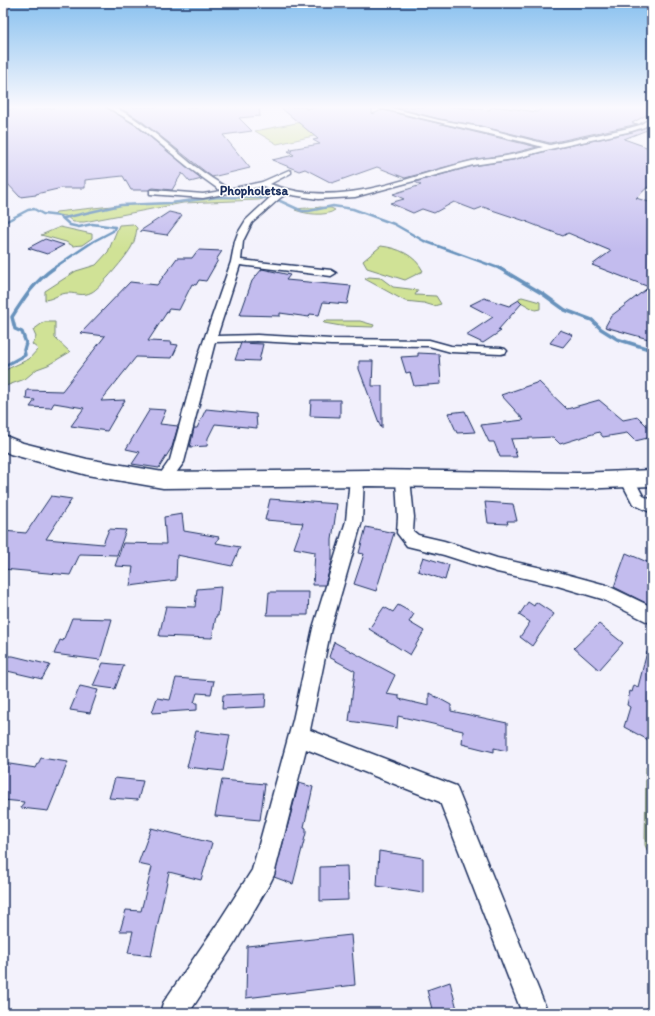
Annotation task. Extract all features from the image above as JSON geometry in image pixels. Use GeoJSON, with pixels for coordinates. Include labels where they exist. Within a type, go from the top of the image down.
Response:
{"type":"FeatureCollection","features":[{"type":"Feature","properties":{"kind":"main road"},"geometry":{"type":"LineString","coordinates":[[3,442],[17,449],[86,467],[163,480],[357,478],[578,481],[652,478]]}},
{"type":"Feature","properties":{"kind":"street"},"geometry":{"type":"LineString","coordinates":[[176,154],[194,169],[228,192]]}},
{"type":"Feature","properties":{"kind":"street"},"geometry":{"type":"LineString","coordinates":[[264,184],[285,192],[318,197],[355,195],[473,162],[522,154]]}},
{"type":"Feature","properties":{"kind":"street"},"geometry":{"type":"LineString","coordinates":[[153,192],[203,196],[264,184],[289,172]]}},
{"type":"Feature","properties":{"kind":"street"},"geometry":{"type":"LineString","coordinates":[[163,480],[177,462],[210,339],[236,262],[239,241],[242,233],[250,222],[277,196],[285,192]]}},
{"type":"Feature","properties":{"kind":"street"},"geometry":{"type":"LineString","coordinates":[[236,262],[331,273]]}},
{"type":"Feature","properties":{"kind":"street"},"geometry":{"type":"LineString","coordinates":[[210,339],[257,338],[332,342],[429,343],[451,349],[501,351]]}},
{"type":"Feature","properties":{"kind":"street"},"geometry":{"type":"LineString","coordinates":[[173,1013],[227,932],[262,875],[299,736],[322,628],[354,521],[357,478]]}},
{"type":"Feature","properties":{"kind":"street"},"geometry":{"type":"LineString","coordinates":[[403,479],[406,510],[405,533],[413,541],[444,548],[496,565],[551,577],[606,593],[652,616]]}},
{"type":"Feature","properties":{"kind":"street"},"geometry":{"type":"LineString","coordinates":[[627,479],[638,500],[652,507]]}},
{"type":"Feature","properties":{"kind":"street"},"geometry":{"type":"LineString","coordinates":[[299,736],[448,794],[535,1013]]}},
{"type":"Feature","properties":{"kind":"green space"},"geometry":{"type":"Polygon","coordinates":[[[219,196],[263,199],[183,203],[84,222],[73,222],[66,216],[53,215],[56,212],[121,205],[169,203],[219,196]]]}},
{"type":"Feature","properties":{"kind":"green space"},"geometry":{"type":"Polygon","coordinates":[[[320,207],[335,210],[326,214],[310,214],[295,210],[300,209],[320,207]]]}},
{"type":"Feature","properties":{"kind":"green space"},"geometry":{"type":"Polygon","coordinates":[[[133,224],[137,228],[135,240],[132,246],[114,271],[96,289],[86,294],[65,293],[45,300],[45,291],[76,271],[96,265],[108,252],[119,225],[133,224]]]}},
{"type":"Feature","properties":{"kind":"green space"},"geometry":{"type":"Polygon","coordinates":[[[60,227],[92,234],[92,238],[82,245],[73,246],[66,242],[41,235],[60,227]]]}},
{"type":"Feature","properties":{"kind":"green space"},"geometry":{"type":"Polygon","coordinates":[[[381,246],[394,248],[405,253],[420,265],[423,271],[405,280],[367,268],[363,261],[381,246]]]}},
{"type":"Feature","properties":{"kind":"green space"},"geometry":{"type":"Polygon","coordinates":[[[369,277],[381,278],[393,287],[418,290],[415,295],[436,296],[441,304],[434,306],[424,303],[405,301],[365,279],[369,277]]]}},
{"type":"Feature","properties":{"kind":"green space"},"geometry":{"type":"Polygon","coordinates":[[[522,297],[540,302],[540,309],[535,310],[519,301],[519,298],[522,297]]]}},
{"type":"Feature","properties":{"kind":"green space"},"geometry":{"type":"Polygon","coordinates":[[[360,321],[374,325],[373,327],[341,326],[323,322],[360,321]]]}},
{"type":"Feature","properties":{"kind":"green space"},"geometry":{"type":"Polygon","coordinates":[[[44,322],[55,322],[55,338],[70,352],[48,365],[37,369],[25,379],[3,387],[3,371],[29,359],[38,349],[32,344],[36,337],[33,330],[44,322]]]}},
{"type":"Feature","properties":{"kind":"green space"},"geometry":{"type":"Polygon","coordinates":[[[646,767],[652,770],[652,853],[648,852],[645,845],[646,767]]]}},
{"type":"Feature","properties":{"kind":"building"},"geometry":{"type":"Polygon","coordinates":[[[3,154],[171,154],[202,179],[190,182],[182,173],[172,190],[153,188],[149,190],[131,190],[123,176],[85,180],[85,188],[62,188],[36,195],[20,197],[6,182],[3,176],[3,154]]]}},
{"type":"Feature","properties":{"kind":"building"},"geometry":{"type":"Polygon","coordinates":[[[183,154],[239,154],[250,168],[212,177],[183,154]]]}},
{"type":"Feature","properties":{"kind":"building"},"geometry":{"type":"Polygon","coordinates":[[[508,154],[472,160],[405,178],[377,167],[332,183],[305,169],[299,171],[272,160],[294,155],[508,154]]]}},
{"type":"Feature","properties":{"kind":"building"},"geometry":{"type":"Polygon","coordinates":[[[534,154],[652,154],[652,183],[636,198],[652,203],[652,340],[605,327],[611,316],[649,287],[592,265],[611,251],[568,233],[563,236],[528,222],[483,207],[475,210],[454,202],[434,213],[422,209],[413,213],[390,203],[404,199],[393,194],[421,185],[415,182],[473,166],[513,160],[534,154]]]}},
{"type":"Feature","properties":{"kind":"building"},"geometry":{"type":"Polygon","coordinates":[[[169,212],[182,215],[167,235],[140,231],[169,212]]]}},
{"type":"Feature","properties":{"kind":"building"},"geometry":{"type":"Polygon","coordinates":[[[45,239],[64,245],[47,254],[28,248],[45,239]]]}},
{"type":"Feature","properties":{"kind":"building"},"geometry":{"type":"Polygon","coordinates":[[[198,250],[222,251],[206,281],[199,280],[196,285],[192,284],[179,310],[169,309],[148,341],[172,342],[171,344],[178,345],[172,358],[136,357],[101,401],[125,400],[107,431],[71,426],[84,408],[54,403],[51,408],[30,407],[35,400],[26,399],[27,390],[62,391],[105,336],[81,333],[130,282],[157,285],[177,258],[192,258],[198,250]]]}},
{"type":"Feature","properties":{"kind":"building"},"geometry":{"type":"Polygon","coordinates":[[[262,269],[290,275],[286,280],[351,286],[347,304],[323,302],[319,315],[310,314],[309,317],[280,313],[280,316],[240,315],[252,281],[262,269]]]}},
{"type":"Feature","properties":{"kind":"building"},"geometry":{"type":"Polygon","coordinates":[[[484,298],[509,306],[519,300],[522,303],[498,330],[501,331],[483,343],[466,335],[493,317],[470,305],[484,298]]]}},
{"type":"Feature","properties":{"kind":"building"},"geometry":{"type":"Polygon","coordinates":[[[560,330],[573,335],[563,347],[550,343],[560,330]]]}},
{"type":"Feature","properties":{"kind":"building"},"geometry":{"type":"Polygon","coordinates":[[[241,343],[263,344],[259,361],[235,360],[241,343]]]}},
{"type":"Feature","properties":{"kind":"building"},"geometry":{"type":"Polygon","coordinates":[[[418,353],[439,354],[441,384],[414,386],[410,372],[406,373],[401,357],[418,356],[418,353]]]}},
{"type":"Feature","properties":{"kind":"building"},"geometry":{"type":"Polygon","coordinates":[[[359,361],[373,361],[372,386],[382,386],[382,428],[359,369],[359,361]]]}},
{"type":"Feature","properties":{"kind":"building"},"geometry":{"type":"Polygon","coordinates":[[[539,382],[567,409],[599,400],[623,420],[638,417],[652,431],[652,437],[635,441],[627,433],[603,437],[599,432],[560,444],[553,437],[511,439],[517,457],[500,457],[494,442],[489,442],[481,425],[524,420],[501,395],[539,382]]]}},
{"type":"Feature","properties":{"kind":"building"},"geometry":{"type":"Polygon","coordinates":[[[311,400],[340,400],[340,417],[310,416],[311,400]]]}},
{"type":"Feature","properties":{"kind":"building"},"geometry":{"type":"Polygon","coordinates":[[[150,409],[166,410],[160,424],[178,426],[172,447],[159,468],[132,464],[140,452],[126,449],[150,409]]]}},
{"type":"Feature","properties":{"kind":"building"},"geometry":{"type":"Polygon","coordinates":[[[206,409],[256,414],[257,428],[215,424],[208,438],[207,446],[190,447],[194,428],[197,428],[206,409]]]}},
{"type":"Feature","properties":{"kind":"building"},"geometry":{"type":"Polygon","coordinates":[[[465,411],[475,432],[457,433],[448,413],[465,411]]]}},
{"type":"Feature","properties":{"kind":"building"},"geometry":{"type":"Polygon","coordinates":[[[51,496],[72,499],[46,539],[103,544],[109,529],[126,530],[117,555],[80,554],[70,575],[3,569],[3,531],[26,533],[51,496]]]}},
{"type":"Feature","properties":{"kind":"building"},"geometry":{"type":"Polygon","coordinates":[[[270,499],[337,504],[332,540],[332,561],[325,585],[313,585],[315,552],[294,548],[303,523],[265,520],[270,499]]]}},
{"type":"Feature","properties":{"kind":"building"},"geometry":{"type":"Polygon","coordinates":[[[485,502],[513,504],[517,521],[507,521],[508,524],[488,523],[485,502]]]}},
{"type":"Feature","properties":{"kind":"building"},"geometry":{"type":"Polygon","coordinates":[[[182,514],[184,531],[219,537],[216,543],[240,547],[232,566],[177,555],[176,580],[130,586],[133,567],[115,566],[123,543],[166,544],[164,517],[182,514]]]}},
{"type":"Feature","properties":{"kind":"building"},"geometry":{"type":"Polygon","coordinates":[[[366,527],[394,533],[376,591],[354,584],[364,554],[359,553],[366,527]]]}},
{"type":"Feature","properties":{"kind":"building"},"geometry":{"type":"Polygon","coordinates":[[[626,553],[652,564],[652,592],[648,604],[614,587],[626,553]]]}},
{"type":"Feature","properties":{"kind":"building"},"geometry":{"type":"Polygon","coordinates":[[[423,557],[449,565],[445,580],[418,571],[423,557]]]}},
{"type":"Feature","properties":{"kind":"building"},"geometry":{"type":"Polygon","coordinates":[[[221,587],[218,616],[216,616],[212,638],[159,636],[166,606],[195,607],[197,589],[221,587]]]}},
{"type":"Feature","properties":{"kind":"building"},"geometry":{"type":"Polygon","coordinates":[[[269,592],[309,592],[308,615],[267,615],[269,592]]]}},
{"type":"Feature","properties":{"kind":"building"},"geometry":{"type":"Polygon","coordinates":[[[528,602],[534,606],[536,602],[554,614],[532,646],[520,637],[530,622],[519,615],[528,602]]]}},
{"type":"Feature","properties":{"kind":"building"},"geometry":{"type":"Polygon","coordinates":[[[398,605],[414,614],[409,622],[424,631],[410,655],[369,629],[384,607],[393,612],[398,605]]]}},
{"type":"Feature","properties":{"kind":"building"},"geometry":{"type":"Polygon","coordinates":[[[72,618],[112,619],[100,660],[54,654],[60,640],[63,641],[72,618]]]}},
{"type":"Feature","properties":{"kind":"building"},"geometry":{"type":"Polygon","coordinates":[[[599,624],[623,643],[599,670],[574,648],[599,624]]]}},
{"type":"Feature","properties":{"kind":"building"},"geometry":{"type":"Polygon","coordinates":[[[334,642],[395,675],[386,694],[399,696],[399,699],[429,706],[429,693],[451,705],[451,711],[507,723],[507,751],[494,748],[494,752],[462,744],[463,731],[398,716],[397,728],[349,721],[355,671],[329,657],[334,642]]]}},
{"type":"Feature","properties":{"kind":"building"},"geometry":{"type":"Polygon","coordinates":[[[647,652],[652,653],[652,742],[624,727],[630,707],[627,705],[630,691],[632,692],[634,685],[638,687],[647,652]]]}},
{"type":"Feature","properties":{"kind":"building"},"geometry":{"type":"Polygon","coordinates":[[[3,656],[13,656],[50,665],[42,679],[3,670],[3,656]]]}},
{"type":"Feature","properties":{"kind":"building"},"geometry":{"type":"Polygon","coordinates":[[[103,663],[124,665],[115,689],[93,686],[103,663]]]}},
{"type":"Feature","properties":{"kind":"building"},"geometry":{"type":"Polygon","coordinates":[[[176,678],[214,681],[211,694],[197,693],[194,703],[197,703],[197,710],[152,713],[157,698],[170,700],[176,678]]]}},
{"type":"Feature","properties":{"kind":"building"},"geometry":{"type":"Polygon","coordinates":[[[80,686],[98,690],[90,713],[70,710],[80,686]]]}},
{"type":"Feature","properties":{"kind":"building"},"geometry":{"type":"Polygon","coordinates":[[[266,693],[265,707],[222,709],[223,695],[266,693]]]}},
{"type":"Feature","properties":{"kind":"building"},"geometry":{"type":"Polygon","coordinates":[[[196,731],[230,735],[223,771],[187,767],[196,731]]]}},
{"type":"Feature","properties":{"kind":"building"},"geometry":{"type":"Polygon","coordinates":[[[41,758],[68,762],[48,811],[21,808],[24,802],[3,800],[3,763],[36,768],[41,758]]]}},
{"type":"Feature","properties":{"kind":"building"},"geometry":{"type":"Polygon","coordinates":[[[115,778],[143,781],[138,800],[109,798],[115,778]]]}},
{"type":"Feature","properties":{"kind":"building"},"geometry":{"type":"Polygon","coordinates":[[[222,780],[265,784],[260,820],[215,816],[222,780]]]}},
{"type":"Feature","properties":{"kind":"building"},"geometry":{"type":"Polygon","coordinates":[[[299,783],[313,787],[304,827],[306,828],[306,833],[293,884],[274,877],[299,783]]]}},
{"type":"Feature","properties":{"kind":"building"},"geometry":{"type":"Polygon","coordinates":[[[151,828],[212,843],[201,880],[169,872],[151,956],[128,953],[133,931],[120,931],[126,910],[141,911],[152,867],[138,864],[151,828]]]}},
{"type":"Feature","properties":{"kind":"building"},"geometry":{"type":"Polygon","coordinates":[[[379,851],[423,858],[423,893],[377,886],[379,851]]]}},
{"type":"Feature","properties":{"kind":"building"},"geometry":{"type":"Polygon","coordinates":[[[347,866],[348,900],[320,901],[320,867],[347,866]]]}},
{"type":"Feature","properties":{"kind":"building"},"geometry":{"type":"Polygon","coordinates":[[[351,935],[355,985],[246,998],[247,946],[351,935]]]}},
{"type":"Feature","properties":{"kind":"building"},"geometry":{"type":"Polygon","coordinates":[[[450,982],[458,1013],[433,1013],[427,990],[450,982]]]}},
{"type":"Feature","properties":{"kind":"waterway"},"geometry":{"type":"LineString","coordinates":[[64,218],[121,205],[171,203],[219,197],[267,198]]}},
{"type":"Feature","properties":{"kind":"waterway"},"geometry":{"type":"LineString","coordinates":[[278,200],[302,211],[333,206],[353,209],[394,224],[424,241],[500,269]]}},
{"type":"Feature","properties":{"kind":"waterway"},"geometry":{"type":"LineString","coordinates":[[3,223],[28,210],[34,209],[43,214],[60,216],[70,225],[79,227],[92,224],[115,227],[113,231],[94,241],[52,269]]}},
{"type":"Feature","properties":{"kind":"waterway"},"geometry":{"type":"LineString","coordinates":[[3,367],[25,355],[24,350],[26,343],[22,332],[15,329],[12,317],[41,278],[54,268]]}},
{"type":"Feature","properties":{"kind":"waterway"},"geometry":{"type":"LineString","coordinates":[[500,269],[543,294],[565,310],[592,320],[601,329],[617,339],[652,350]]}},
{"type":"Feature","properties":{"kind":"district","name":"Phopholetsa"},"geometry":{"type":"Point","coordinates":[254,190]}}]}
